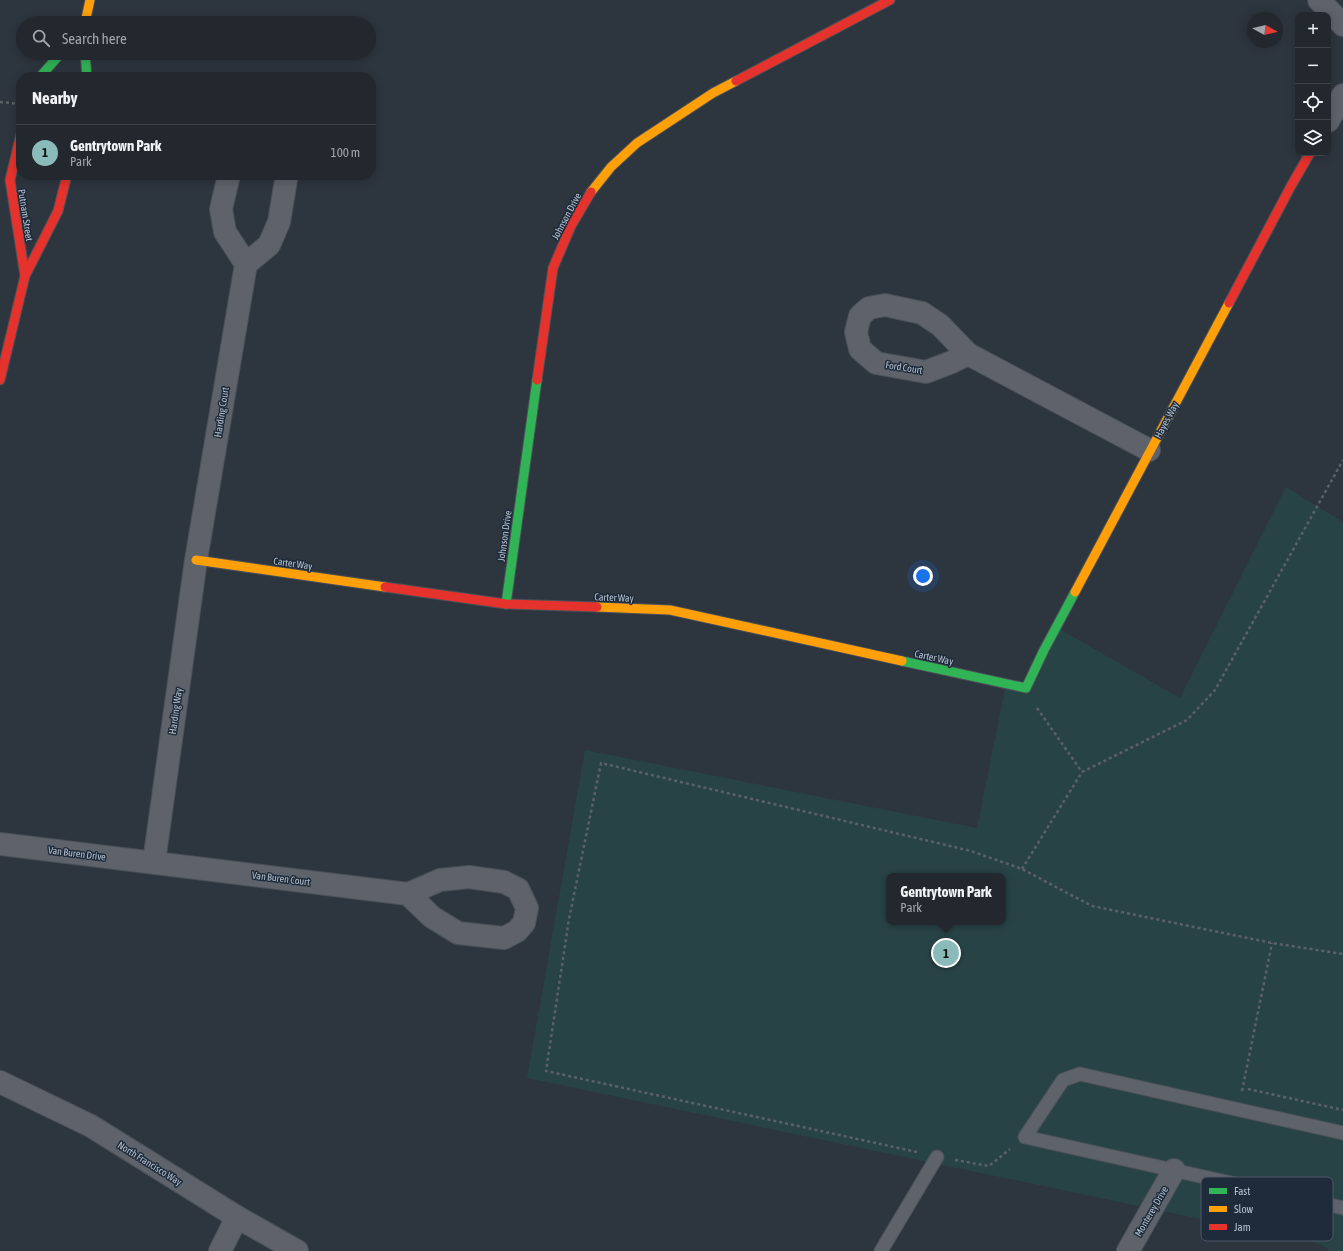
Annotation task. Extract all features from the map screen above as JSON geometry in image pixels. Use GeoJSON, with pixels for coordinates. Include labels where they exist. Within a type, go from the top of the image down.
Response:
{"type":"FeatureCollection","features":[{"type":"Feature","properties":{"kind":"street"},"geometry":{"type":"LineString","coordinates":[[86,16],[90,0]]}},
{"type":"Feature","properties":{"kind":"street","name":"Johnson Drive"},"geometry":{"type":"LineString","coordinates":[[506,604],[553,268],[570,226],[589,195],[611,167],[637,143],[713,93],[890,0]]}},
{"type":"Feature","properties":{"kind":"street"},"geometry":{"type":"LineString","coordinates":[[1319,0],[1343,25]]}},
{"type":"Feature","properties":{"kind":"street"},"geometry":{"type":"LineString","coordinates":[[44,72],[55,60]]}},
{"type":"Feature","properties":{"kind":"street"},"geometry":{"type":"LineString","coordinates":[[86,60],[87,72]]}},
{"type":"Feature","properties":{"kind":"street"},"geometry":{"type":"LineString","coordinates":[[1329,120],[1343,95]]}},
{"type":"Feature","properties":{"kind":"street","name":"Putnam Street"},"geometry":{"type":"LineString","coordinates":[[16,155],[10,180],[24,276]]}},
{"type":"Feature","properties":{"kind":"street","name":"Hayes Way"},"geometry":{"type":"LineString","coordinates":[[1026,688],[1044,650],[1149,450],[1308,156]]}},
{"type":"Feature","properties":{"kind":"street","name":"Putnam Street"},"geometry":{"type":"LineString","coordinates":[[0,380],[24,276],[58,211],[66,180]]}},
{"type":"Feature","properties":{"kind":"street"},"geometry":{"type":"LineString","coordinates":[[228,180],[221,209],[225,232],[246,264],[269,245],[279,222],[286,180]]}},
{"type":"Feature","properties":{"kind":"street","name":"Harding Court"},"geometry":{"type":"LineString","coordinates":[[196,560],[246,264]]}},
{"type":"Feature","properties":{"kind":"street","name":"Ford Court"},"geometry":{"type":"LineString","coordinates":[[968,354],[926,372],[876,363],[860,349],[856,332],[860,316],[869,308],[885,305],[922,313],[940,325],[968,354],[1149,450]]}},
{"type":"Feature","properties":{"kind":"street","name":"Carter Way"},"geometry":{"type":"LineString","coordinates":[[196,560],[506,604],[670,610],[1026,688]]}},
{"type":"Feature","properties":{"kind":"street","name":"Harding Way"},"geometry":{"type":"LineString","coordinates":[[154,862],[196,560]]}},
{"type":"Feature","properties":{"kind":"street","name":"Van Buren Drive"},"geometry":{"type":"LineString","coordinates":[[0,844],[154,862]]}},
{"type":"Feature","properties":{"kind":"street","name":"Van Buren Court"},"geometry":{"type":"LineString","coordinates":[[154,862],[408,894]]}},
{"type":"Feature","properties":{"kind":"street"},"geometry":{"type":"LineString","coordinates":[[469,877],[504,882],[518,889],[527,908],[524,923],[517,931],[504,938],[458,933],[432,917],[408,894],[440,880],[469,877]]}},
{"type":"Feature","properties":{"kind":"street","name":"North Francisco Way"},"geometry":{"type":"LineString","coordinates":[[0,1082],[91,1126],[237,1217],[297,1251]]}},
{"type":"Feature","properties":{"kind":"street","name":"Monterey Drive"},"geometry":{"type":"LineString","coordinates":[[1128,1251],[1174,1170]]}},
{"type":"Feature","properties":{"kind":"street"},"geometry":{"type":"LineString","coordinates":[[220,1251],[237,1217]]}},
{"type":"Feature","properties":{"kind":"lane"},"geometry":{"type":"LineString","coordinates":[[1205,1177],[1025,1137],[1063,1080],[1080,1074],[1343,1133]]}},
{"type":"Feature","properties":{"kind":"lane"},"geometry":{"type":"LineString","coordinates":[[881,1251],[937,1157]]}},
{"type":"Feature","properties":{"kind":"lane"},"geometry":{"type":"LineString","coordinates":[[1333,1206],[1343,1208]]}},
{"type":"Feature","properties":{"kind":"path"},"geometry":{"type":"LineString","coordinates":[[0,102],[16,104]]}},
{"type":"Feature","properties":{"kind":"path"},"geometry":{"type":"LineString","coordinates":[[1022,869],[1082,772],[1187,720],[1215,690],[1343,460]]}},
{"type":"Feature","properties":{"kind":"path"},"geometry":{"type":"LineString","coordinates":[[1026,688],[1045,720],[1082,772]]}},
{"type":"Feature","properties":{"kind":"path"},"geometry":{"type":"LineString","coordinates":[[1025,1137],[989,1166],[937,1157],[546,1071],[569,920],[601,763],[971,851],[1022,869],[1092,906],[1272,943],[1343,954]]}},
{"type":"Feature","properties":{"kind":"path"},"geometry":{"type":"LineString","coordinates":[[1237,1110],[1272,943]]}},
{"type":"Feature","properties":{"kind":"path"},"geometry":{"type":"LineString","coordinates":[[1242,1088],[1343,1110]]}},
{"type":"Feature","properties":{"kind":"green space"},"geometry":{"type":"Polygon","coordinates":[[[1286,487],[1343,522],[1343,1251],[1330,1251],[1320,1244],[1306,1241],[1333,1241],[1333,1177],[1201,1177],[1201,1219],[527,1078],[585,750],[977,828],[1006,684],[1026,688],[1056,627],[1180,698],[1286,487]]]}},
{"type":"Feature","properties":{"kind":"traffic: fast"},"geometry":{"type":"LineString","coordinates":[[44,72],[55,60]]}},
{"type":"Feature","properties":{"kind":"traffic: fast"},"geometry":{"type":"LineString","coordinates":[[86,60],[87,72]]}},
{"type":"Feature","properties":{"kind":"traffic: fast"},"geometry":{"type":"LineString","coordinates":[[506,604],[537,380]]}},
{"type":"Feature","properties":{"kind":"traffic: fast"},"geometry":{"type":"LineString","coordinates":[[902,661],[1026,688],[1044,650],[1075,592]]}},
{"type":"Feature","properties":{"kind":"traffic: slow"},"geometry":{"type":"LineString","coordinates":[[87,16],[90,0]]}},
{"type":"Feature","properties":{"kind":"traffic: slow"},"geometry":{"type":"LineString","coordinates":[[591,192],[611,167],[637,143],[713,93],[736,81]]}},
{"type":"Feature","properties":{"kind":"traffic: slow"},"geometry":{"type":"LineString","coordinates":[[1075,592],[1229,303]]}},
{"type":"Feature","properties":{"kind":"traffic: slow"},"geometry":{"type":"LineString","coordinates":[[196,560],[385,587]]}},
{"type":"Feature","properties":{"kind":"traffic: slow"},"geometry":{"type":"LineString","coordinates":[[597,607],[670,610],[902,661]]}},
{"type":"Feature","properties":{"kind":"traffic: jam"},"geometry":{"type":"LineString","coordinates":[[736,81],[890,0]]}},
{"type":"Feature","properties":{"kind":"traffic: jam"},"geometry":{"type":"LineString","coordinates":[[16,155],[10,180],[25,276]]}},
{"type":"Feature","properties":{"kind":"traffic: jam"},"geometry":{"type":"LineString","coordinates":[[1229,303],[1308,156]]}},
{"type":"Feature","properties":{"kind":"traffic: jam"},"geometry":{"type":"LineString","coordinates":[[0,380],[25,276],[58,211],[66,180]]}},
{"type":"Feature","properties":{"kind":"traffic: jam"},"geometry":{"type":"LineString","coordinates":[[537,380],[553,268],[571,226],[591,192]]}},
{"type":"Feature","properties":{"kind":"traffic: jam"},"geometry":{"type":"LineString","coordinates":[[385,587],[506,604],[597,607]]}},
{"type":"Feature","properties":{"kind":"place","name":"Gentrytown Park"},"geometry":{"type":"Point","coordinates":[946,953]}}]}
